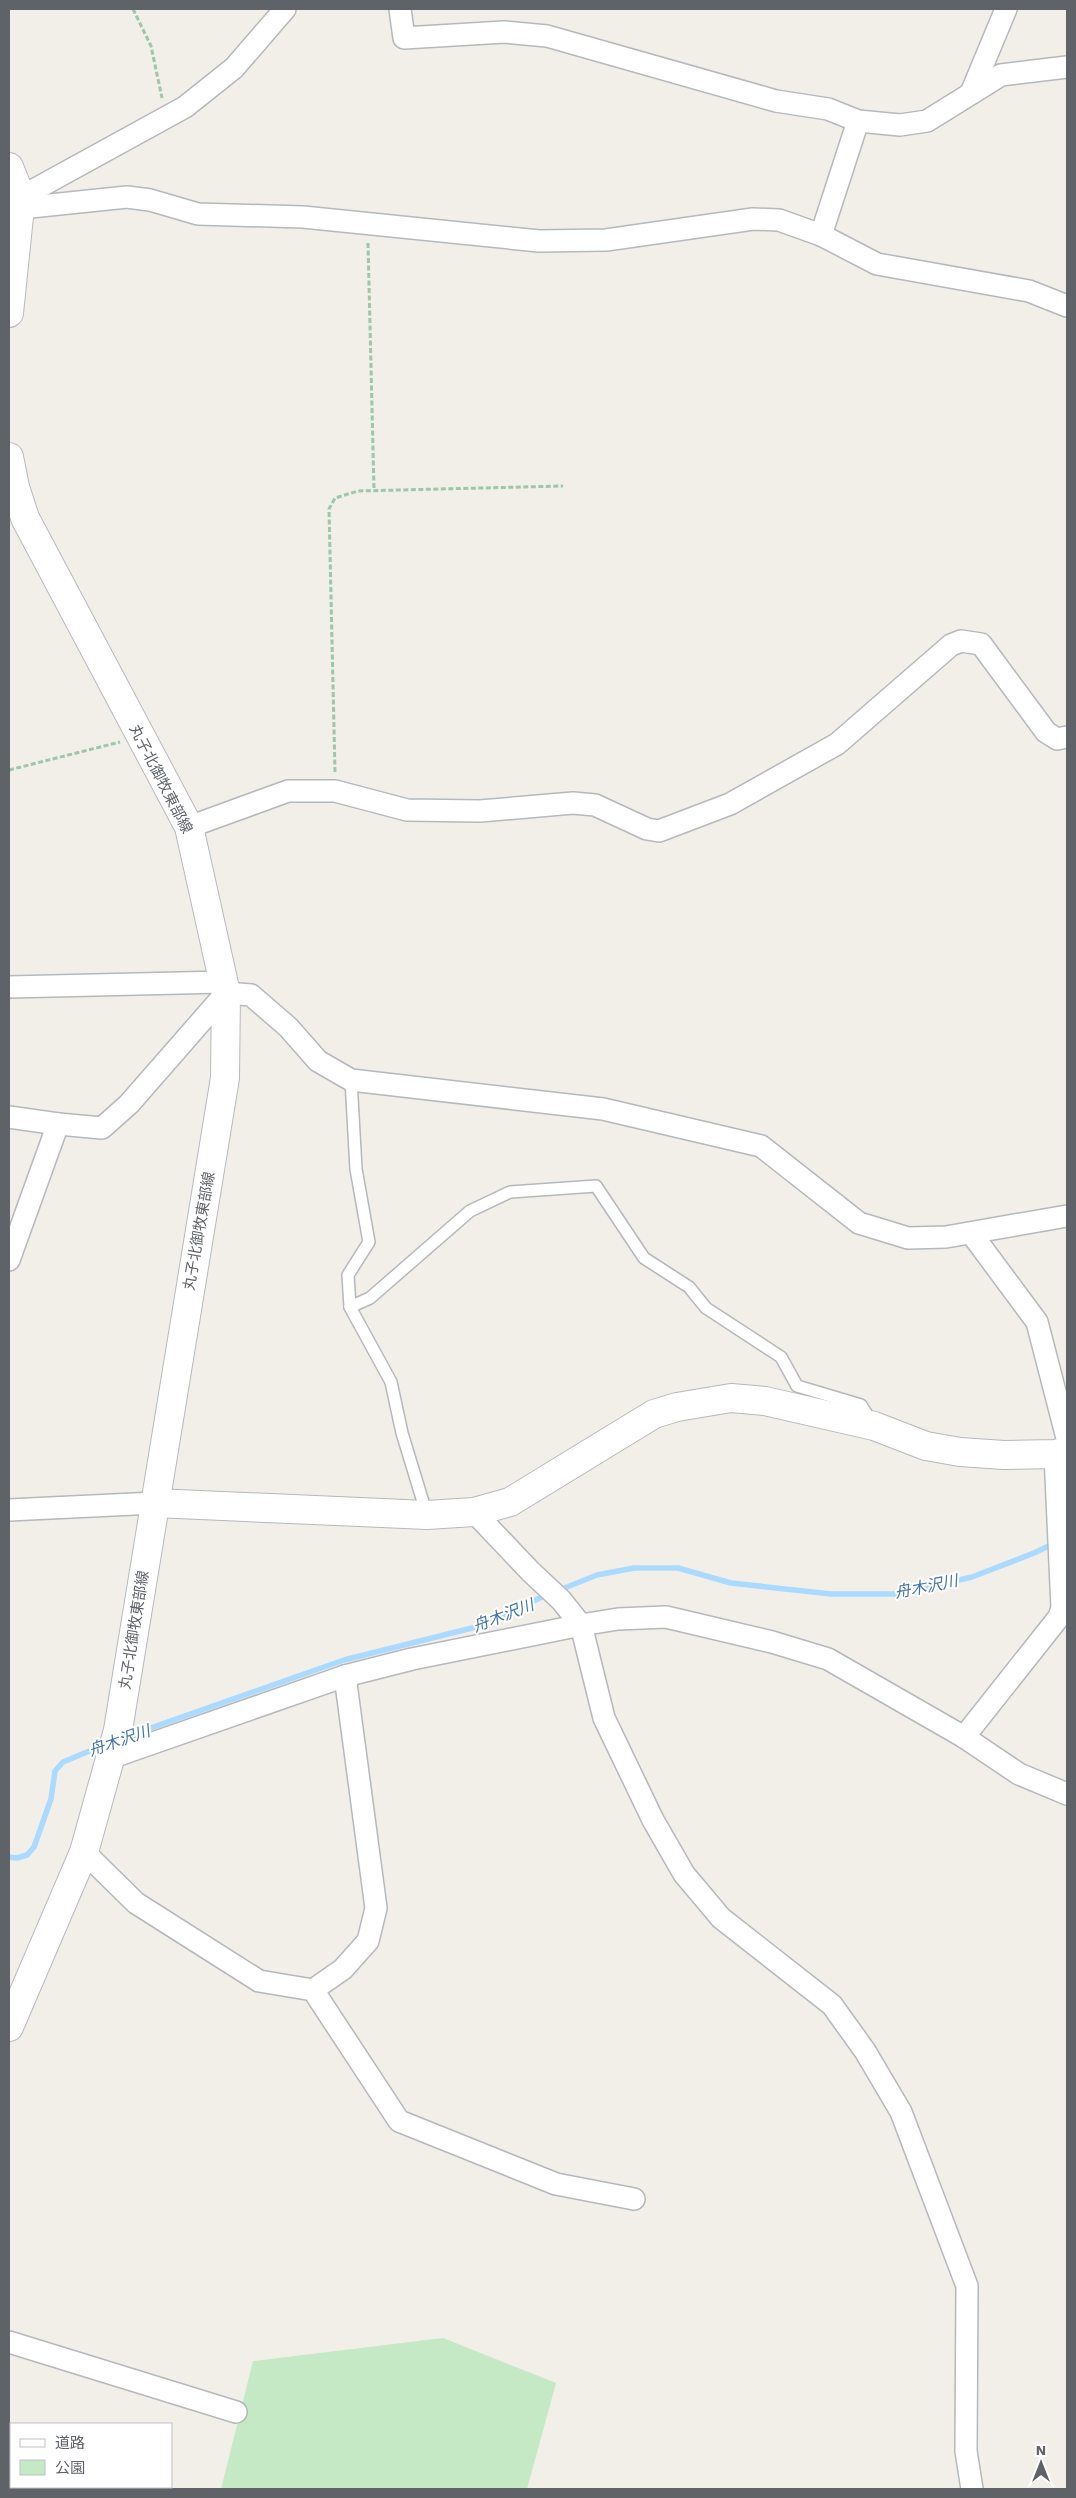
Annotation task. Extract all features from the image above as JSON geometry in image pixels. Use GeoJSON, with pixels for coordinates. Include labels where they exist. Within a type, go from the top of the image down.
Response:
{"type":"FeatureCollection","features":[{"type":"Feature","properties":{"kind":"main road"},"geometry":{"type":"LineString","coordinates":[[9,167],[21,202],[11,272],[9,313]]}},
{"type":"Feature","properties":{"kind":"main road","name":"丸子北御牧東部線"},"geometry":{"type":"LineString","coordinates":[[9,457],[14,487],[25,518],[189,827],[224,988],[224,1078],[118,1730],[84,1852],[9,2028]]}},
{"type":"Feature","properties":{"kind":"main road"},"geometry":{"type":"LineString","coordinates":[[155,1503],[427,1516],[474,1512],[510,1502],[543,1484],[627,1429],[654,1414],[677,1407],[732,1398],[765,1400],[874,1426],[926,1446],[960,1452],[1004,1455],[1063,1448]]}},
{"type":"Feature","properties":{"kind":"street"},"geometry":{"type":"LineString","coordinates":[[21,202],[185,107],[234,68],[285,9]]}},
{"type":"Feature","properties":{"kind":"street"},"geometry":{"type":"LineString","coordinates":[[400,9],[404,38],[504,32],[547,36],[776,101],[828,109],[858,121],[900,125],[927,121],[1001,75],[1067,67]]}},
{"type":"Feature","properties":{"kind":"street"},"geometry":{"type":"LineString","coordinates":[[971,93],[1006,9]]}},
{"type":"Feature","properties":{"kind":"street"},"geometry":{"type":"LineString","coordinates":[[821,235],[858,121]]}},
{"type":"Feature","properties":{"kind":"street"},"geometry":{"type":"LineString","coordinates":[[21,202],[127,197],[150,200],[198,214],[303,217],[539,241],[596,240],[753,219],[779,220],[821,235],[877,264],[1029,291],[1067,306]]}},
{"type":"Feature","properties":{"kind":"street"},"geometry":{"type":"LineString","coordinates":[[189,827],[288,791],[335,790],[407,810],[480,811],[573,803],[595,806],[647,829],[660,831],[730,804],[837,744],[952,645],[961,641],[981,644],[988,650],[1046,732],[1057,739],[1067,737]]}},
{"type":"Feature","properties":{"kind":"street"},"geometry":{"type":"LineString","coordinates":[[9,987],[224,988],[251,995],[288,1027],[318,1061],[352,1080],[603,1109],[762,1146],[859,1223],[908,1238],[946,1237],[1067,1216]]}},
{"type":"Feature","properties":{"kind":"street"},"geometry":{"type":"LineString","coordinates":[[9,1117],[102,1128],[129,1104],[224,988]]}},
{"type":"Feature","properties":{"kind":"street"},"geometry":{"type":"LineString","coordinates":[[9,1260],[58,1124]]}},
{"type":"Feature","properties":{"kind":"street"},"geometry":{"type":"LineString","coordinates":[[964,1737],[1060,1616],[1062,1608],[1063,1448],[1037,1322],[971,1233]]}},
{"type":"Feature","properties":{"kind":"street"},"geometry":{"type":"LineString","coordinates":[[9,1510],[155,1503]]}},
{"type":"Feature","properties":{"kind":"street"},"geometry":{"type":"LineString","coordinates":[[474,1512],[561,1600],[581,1625],[604,1718],[653,1820],[684,1874],[721,1918],[832,2005],[865,2051],[901,2112],[968,2286],[966,2451],[972,2489]]}},
{"type":"Feature","properties":{"kind":"street"},"geometry":{"type":"LineString","coordinates":[[110,1758],[345,1676],[412,1659],[581,1625],[618,1619],[666,1617],[772,1642],[828,1659],[964,1737],[1019,1774],[1067,1794]]}},
{"type":"Feature","properties":{"kind":"street"},"geometry":{"type":"LineString","coordinates":[[84,1852],[136,1903],[260,1981],[313,1990],[343,1969],[368,1941],[376,1908],[345,1676]]}},
{"type":"Feature","properties":{"kind":"street"},"geometry":{"type":"LineString","coordinates":[[313,1990],[399,2121],[556,2184],[634,2199]]}},
{"type":"Feature","properties":{"kind":"street"},"geometry":{"type":"LineString","coordinates":[[9,2342],[236,2412]]}},
{"type":"Feature","properties":{"kind":"lane"},"geometry":{"type":"LineString","coordinates":[[352,1080],[356,1169],[369,1242],[348,1275],[350,1307],[391,1382],[402,1433],[427,1516]]}},
{"type":"Feature","properties":{"kind":"lane"},"geometry":{"type":"LineString","coordinates":[[350,1307],[370,1298],[470,1211],[483,1204],[510,1192],[596,1186],[644,1258],[689,1287],[706,1308],[781,1357],[797,1386],[861,1405],[874,1426]]}},
{"type":"Feature","properties":{"kind":"path"},"geometry":{"type":"LineString","coordinates":[[133,9],[151,46],[166,118]]}},
{"type":"Feature","properties":{"kind":"path"},"geometry":{"type":"LineString","coordinates":[[368,223],[374,490]]}},
{"type":"Feature","properties":{"kind":"path"},"geometry":{"type":"LineString","coordinates":[[335,790],[329,509],[335,498],[346,493],[374,490],[563,486]]}},
{"type":"Feature","properties":{"kind":"path"},"geometry":{"type":"LineString","coordinates":[[9,770],[140,737]]}},
{"type":"Feature","properties":{"kind":"green space"},"geometry":{"type":"Polygon","coordinates":[[[443,2338],[556,2383],[527,2489],[221,2489],[253,2361],[443,2338]]]}},
{"type":"Feature","properties":{"kind":"waterway","name":"舟木沢川"},"geometry":{"type":"LineString","coordinates":[[557,1591],[597,1575],[634,1568],[678,1568],[731,1583],[831,1594],[901,1594],[972,1577],[1055,1543]]}},
{"type":"Feature","properties":{"kind":"waterway","name":"舟木沢川"},"geometry":{"type":"LineString","coordinates":[[125,1737],[344,1660],[484,1625],[548,1594]]}},
{"type":"Feature","properties":{"kind":"waterway","name":"舟木沢川"},"geometry":{"type":"LineString","coordinates":[[9,1857],[17,1858],[27,1855],[34,1847],[51,1799],[55,1771],[63,1762],[104,1745]]}}]}
